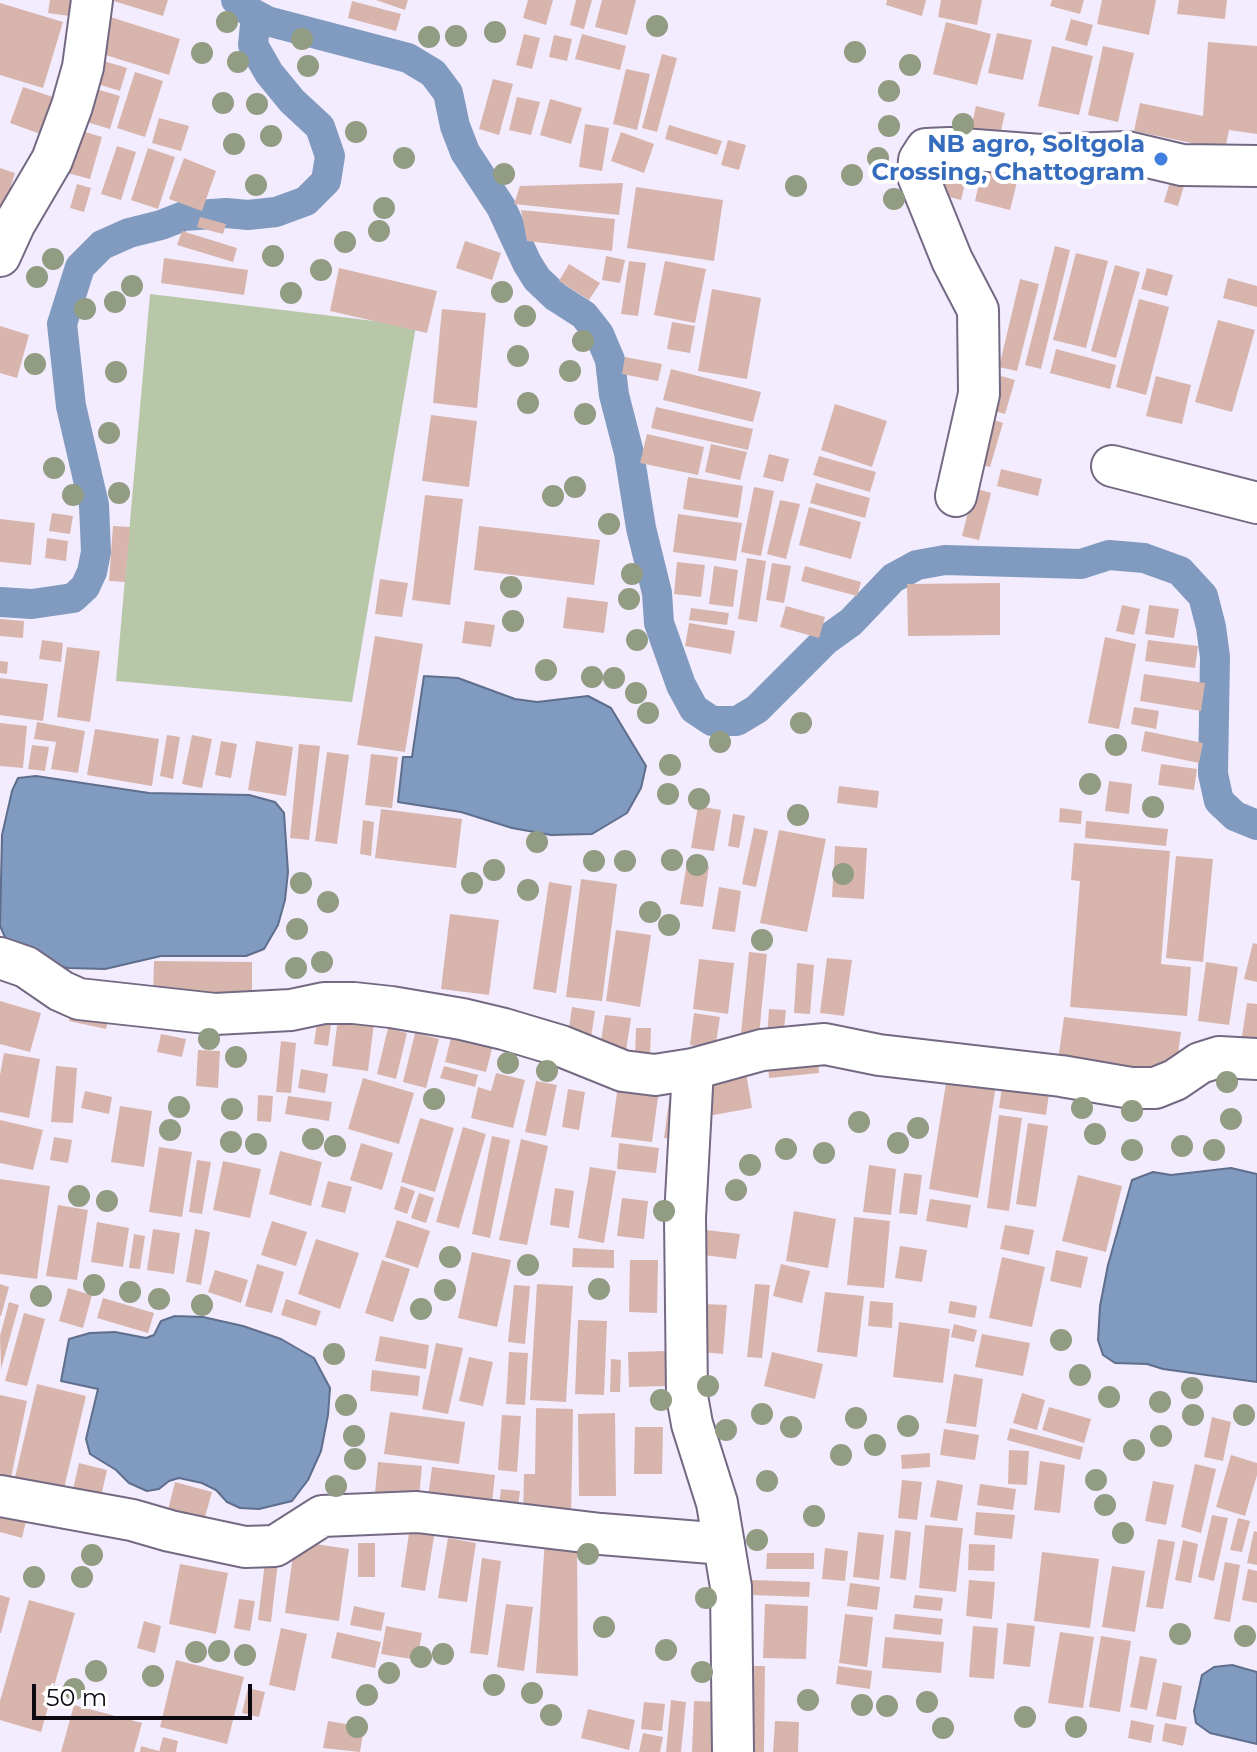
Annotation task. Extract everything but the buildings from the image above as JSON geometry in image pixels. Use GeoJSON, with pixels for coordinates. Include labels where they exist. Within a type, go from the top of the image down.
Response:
{"type":"FeatureCollection","features":[{"type":"Feature","properties":{"kind":"street"},"geometry":{"type":"LineString","coordinates":[[0,256],[15,223],[52,160],[72,106],[83,67],[92,0]]}},
{"type":"Feature","properties":{"kind":"street"},"geometry":{"type":"LineString","coordinates":[[956,496],[979,394],[978,310],[952,260],[918,176],[919,160],[926,149],[1041,155],[1127,152],[1182,165],[1257,166]]}},
{"type":"Feature","properties":{"kind":"street"},"geometry":{"type":"LineString","coordinates":[[1112,466],[1257,503]]}},
{"type":"Feature","properties":{"kind":"street"},"geometry":{"type":"LineString","coordinates":[[0,958],[26,967],[61,991],[90,1001],[215,1014],[277,1012],[324,1003],[391,1007],[504,1029],[561,1046],[623,1071],[655,1075],[693,1069],[762,1050],[825,1044],[879,1055],[1061,1076],[1131,1088],[1155,1088],[1175,1080],[1200,1063],[1219,1057],[1257,1059]]}},
{"type":"Feature","properties":{"kind":"street"},"geometry":{"type":"LineString","coordinates":[[693,1069],[685,1217],[687,1396],[692,1424],[711,1478],[731,1587],[733,1752]]}},
{"type":"Feature","properties":{"kind":"street"},"geometry":{"type":"LineString","coordinates":[[0,1496],[132,1520],[245,1547],[275,1546],[322,1516],[417,1512],[601,1534],[724,1544]]}},
{"type":"Feature","properties":{"kind":"green space"},"geometry":{"type":"Polygon","coordinates":[[[150,294],[416,326],[352,702],[116,681],[150,294]]]}},
{"type":"Feature","properties":{"kind":"water"},"geometry":{"type":"Polygon","coordinates":[[[424,676],[458,678],[515,699],[537,702],[588,696],[611,708],[646,766],[641,788],[627,813],[592,834],[551,835],[512,828],[461,812],[398,802],[403,757],[412,757],[424,676]]]}},
{"type":"Feature","properties":{"kind":"water"},"geometry":{"type":"Polygon","coordinates":[[[36,776],[149,793],[249,795],[275,802],[284,813],[288,872],[278,925],[264,949],[246,956],[161,956],[105,969],[68,968],[45,963],[9,946],[0,926],[2,835],[18,778],[36,776]]]}},
{"type":"Feature","properties":{"kind":"water"},"geometry":{"type":"Polygon","coordinates":[[[1231,1168],[1257,1174],[1257,1382],[1147,1364],[1115,1363],[1103,1355],[1098,1340],[1100,1306],[1132,1180],[1153,1172],[1171,1175],[1231,1168]]]}},
{"type":"Feature","properties":{"kind":"water"},"geometry":{"type":"Polygon","coordinates":[[[175,1316],[203,1317],[243,1326],[281,1339],[314,1358],[330,1388],[328,1415],[321,1451],[308,1480],[292,1501],[259,1509],[240,1508],[202,1483],[179,1478],[159,1489],[147,1491],[129,1483],[116,1470],[90,1454],[86,1439],[98,1389],[61,1381],[69,1339],[90,1333],[115,1332],[146,1338],[154,1335],[161,1321],[175,1316]]]}},
{"type":"Feature","properties":{"kind":"water"},"geometry":{"type":"Polygon","coordinates":[[[1232,1665],[1257,1672],[1257,1744],[1210,1733],[1196,1723],[1194,1711],[1202,1675],[1214,1667],[1232,1665]]]}},
{"type":"Feature","properties":{"kind":"waterway"},"geometry":{"type":"LineString","coordinates":[[236,0],[267,21],[408,58],[433,73],[448,93],[455,126],[465,152],[501,207],[527,263],[537,279],[556,297],[584,315],[599,334],[610,360],[614,395],[657,593],[659,623],[681,685],[694,709],[712,721],[737,721],[757,709],[826,640],[851,622],[893,578],[917,565],[945,560],[1081,564],[1109,555],[1144,558],[1180,571],[1203,596],[1215,657],[1213,774],[1219,801],[1235,816],[1257,825]]}},
{"type":"Feature","properties":{"kind":"waterway"},"geometry":{"type":"LineString","coordinates":[[0,602],[32,604],[73,598],[85,587],[92,572],[96,552],[94,505],[71,406],[62,324],[80,267],[102,245],[129,233],[184,216],[276,212],[306,201],[326,181],[330,156],[320,127],[292,101],[269,73],[253,45],[256,15]]}},
{"type":"Feature","properties":{"kind":"place","name":"NB agro, Soltgola Crossing, Chattogram"},"geometry":{"type":"Point","coordinates":[1161,159]}}]}
